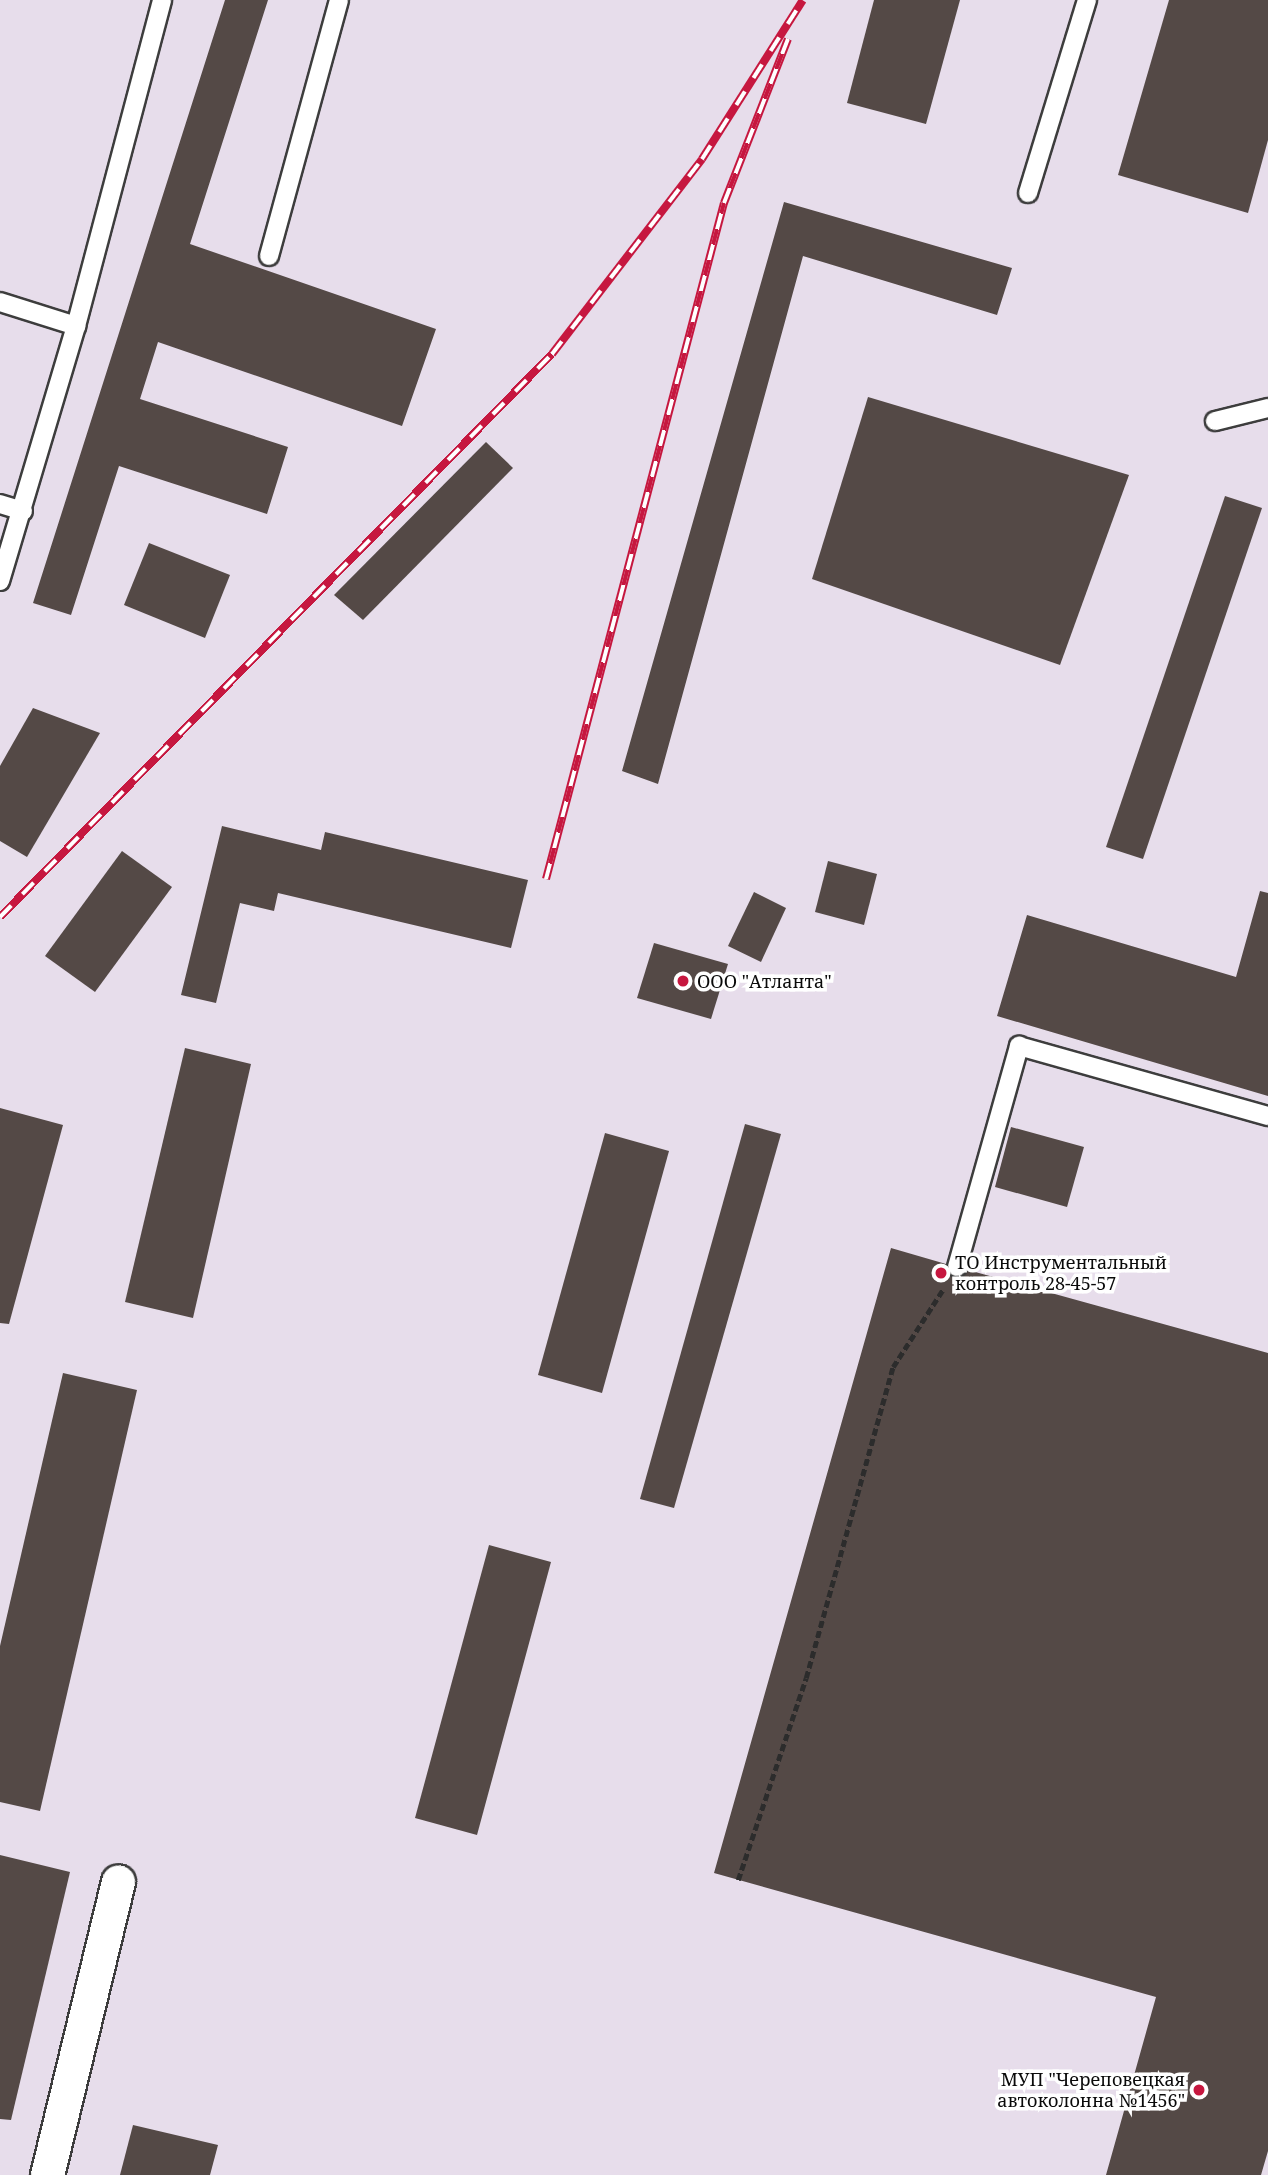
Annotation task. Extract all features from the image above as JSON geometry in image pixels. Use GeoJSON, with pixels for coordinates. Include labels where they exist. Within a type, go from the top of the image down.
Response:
{"type":"FeatureCollection","features":[{"type":"Feature","properties":{"kind":"street"},"geometry":{"type":"LineString","coordinates":[[47,2175],[118,1881]]}},
{"type":"Feature","properties":{"kind":"lane"},"geometry":{"type":"LineString","coordinates":[[0,581],[23,512],[76,326],[162,0]]}},
{"type":"Feature","properties":{"kind":"lane"},"geometry":{"type":"LineString","coordinates":[[269,256],[339,0]]}},
{"type":"Feature","properties":{"kind":"lane"},"geometry":{"type":"LineString","coordinates":[[1028,193],[1087,0]]}},
{"type":"Feature","properties":{"kind":"lane"},"geometry":{"type":"LineString","coordinates":[[0,302],[76,326]]}},
{"type":"Feature","properties":{"kind":"lane"},"geometry":{"type":"LineString","coordinates":[[1214,421],[1268,408]]}},
{"type":"Feature","properties":{"kind":"lane"},"geometry":{"type":"LineString","coordinates":[[0,504],[23,512]]}},
{"type":"Feature","properties":{"kind":"lane"},"geometry":{"type":"LineString","coordinates":[[957,1267],[1019,1046],[1268,1116]]}},
{"type":"Feature","properties":{"kind":"path"},"geometry":{"type":"LineString","coordinates":[[738,1880],[810,1665],[893,1367],[957,1267]]}},
{"type":"Feature","properties":{"kind":"shaded area"},"geometry":{"type":"Polygon","coordinates":[[[0,0],[1268,0],[1268,2175],[0,2175],[0,0]]]}},
{"type":"Feature","properties":{"kind":"building"},"geometry":{"type":"Polygon","coordinates":[[[225,0],[268,0],[190,244],[436,329],[402,426],[158,342],[140,399],[288,447],[267,514],[119,466],[71,615],[33,603],[225,0]]]}},
{"type":"Feature","properties":{"kind":"building"},"geometry":{"type":"Polygon","coordinates":[[[874,0],[960,0],[926,124],[847,103],[874,0]]]}},
{"type":"Feature","properties":{"kind":"building"},"geometry":{"type":"Polygon","coordinates":[[[1169,0],[1268,0],[1268,140],[1248,213],[1118,175],[1169,0]]]}},
{"type":"Feature","properties":{"kind":"building"},"geometry":{"type":"Polygon","coordinates":[[[784,202],[1012,268],[997,315],[803,256],[658,784],[622,771],[784,202]]]}},
{"type":"Feature","properties":{"kind":"building"},"geometry":{"type":"Polygon","coordinates":[[[868,397],[1129,475],[1060,665],[812,579],[868,397]]]}},
{"type":"Feature","properties":{"kind":"building"},"geometry":{"type":"Polygon","coordinates":[[[486,442],[513,468],[363,620],[334,595],[486,442]]]}},
{"type":"Feature","properties":{"kind":"building"},"geometry":{"type":"Polygon","coordinates":[[[1225,496],[1262,508],[1143,859],[1106,847],[1225,496]]]}},
{"type":"Feature","properties":{"kind":"building"},"geometry":{"type":"Polygon","coordinates":[[[149,543],[230,575],[205,638],[124,605],[149,543]]]}},
{"type":"Feature","properties":{"kind":"building"},"geometry":{"type":"Polygon","coordinates":[[[33,708],[100,733],[27,857],[0,841],[0,766],[33,708]]]}},
{"type":"Feature","properties":{"kind":"building"},"geometry":{"type":"Polygon","coordinates":[[[222,826],[321,850],[325,832],[528,880],[511,948],[278,893],[274,911],[240,903],[216,1003],[181,995],[222,826]]]}},
{"type":"Feature","properties":{"kind":"building"},"geometry":{"type":"Polygon","coordinates":[[[122,851],[172,887],[95,992],[45,956],[122,851]]]}},
{"type":"Feature","properties":{"kind":"building"},"geometry":{"type":"Polygon","coordinates":[[[828,861],[877,874],[864,925],[815,912],[828,861]]]}},
{"type":"Feature","properties":{"kind":"building"},"geometry":{"type":"Polygon","coordinates":[[[1260,891],[1268,893],[1268,1096],[997,1016],[1027,915],[1236,977],[1260,891]]]}},
{"type":"Feature","properties":{"kind":"building"},"geometry":{"type":"Polygon","coordinates":[[[754,892],[786,908],[761,962],[728,946],[754,892]]]}},
{"type":"Feature","properties":{"kind":"building","name":"ООО \"Атланта\""},"geometry":{"type":"Polygon","coordinates":[[[654,943],[728,964],[711,1019],[637,998],[654,943]]]}},
{"type":"Feature","properties":{"kind":"building"},"geometry":{"type":"Polygon","coordinates":[[[185,1048],[251,1064],[193,1318],[125,1302],[185,1048]]]}},
{"type":"Feature","properties":{"kind":"building"},"geometry":{"type":"Polygon","coordinates":[[[0,1108],[63,1125],[9,1324],[0,1323],[0,1108]]]}},
{"type":"Feature","properties":{"kind":"building"},"geometry":{"type":"Polygon","coordinates":[[[745,1124],[781,1134],[674,1508],[640,1499],[745,1124]]]}},
{"type":"Feature","properties":{"kind":"building"},"geometry":{"type":"Polygon","coordinates":[[[1011,1127],[1084,1147],[1067,1207],[995,1187],[1011,1127]]]}},
{"type":"Feature","properties":{"kind":"building"},"geometry":{"type":"Polygon","coordinates":[[[605,1133],[669,1151],[602,1393],[538,1375],[605,1133]]]}},
{"type":"Feature","properties":{"kind":"building"},"geometry":{"type":"Polygon","coordinates":[[[891,1248],[946,1264],[955,1278],[968,1270],[1268,1353],[1268,2151],[1261,2175],[1106,2175],[1156,1997],[714,1873],[891,1248]]]}},
{"type":"Feature","properties":{"kind":"building"},"geometry":{"type":"Polygon","coordinates":[[[63,1373],[137,1390],[40,1811],[0,1802],[0,1646],[63,1373]]]}},
{"type":"Feature","properties":{"kind":"building"},"geometry":{"type":"Polygon","coordinates":[[[489,1545],[551,1562],[477,1835],[415,1818],[489,1545]]]}},
{"type":"Feature","properties":{"kind":"building"},"geometry":{"type":"Polygon","coordinates":[[[0,1855],[70,1872],[11,2120],[0,2119],[0,1855]]]}},
{"type":"Feature","properties":{"kind":"building"},"geometry":{"type":"Polygon","coordinates":[[[133,2125],[218,2145],[210,2175],[120,2175],[133,2125]]]}},
{"type":"Feature","properties":{"kind":"railway"},"geometry":{"type":"LineString","coordinates":[[0,917],[552,354],[702,159],[803,0]]}},
{"type":"Feature","properties":{"kind":"railway"},"geometry":{"type":"LineString","coordinates":[[546,879],[724,203],[788,39]]}},
{"type":"Feature","properties":{"kind":"place","name":"ООО \"Атланта\""},"geometry":{"type":"Point","coordinates":[683,981]}},
{"type":"Feature","properties":{"kind":"place","name":"ТО Инструментальный контроль 28-45-57"},"geometry":{"type":"Point","coordinates":[941,1273]}},
{"type":"Feature","properties":{"kind":"place","name":"МУП \"Череповецкая автоколонна №1456\""},"geometry":{"type":"Point","coordinates":[1199,2090]}}]}
